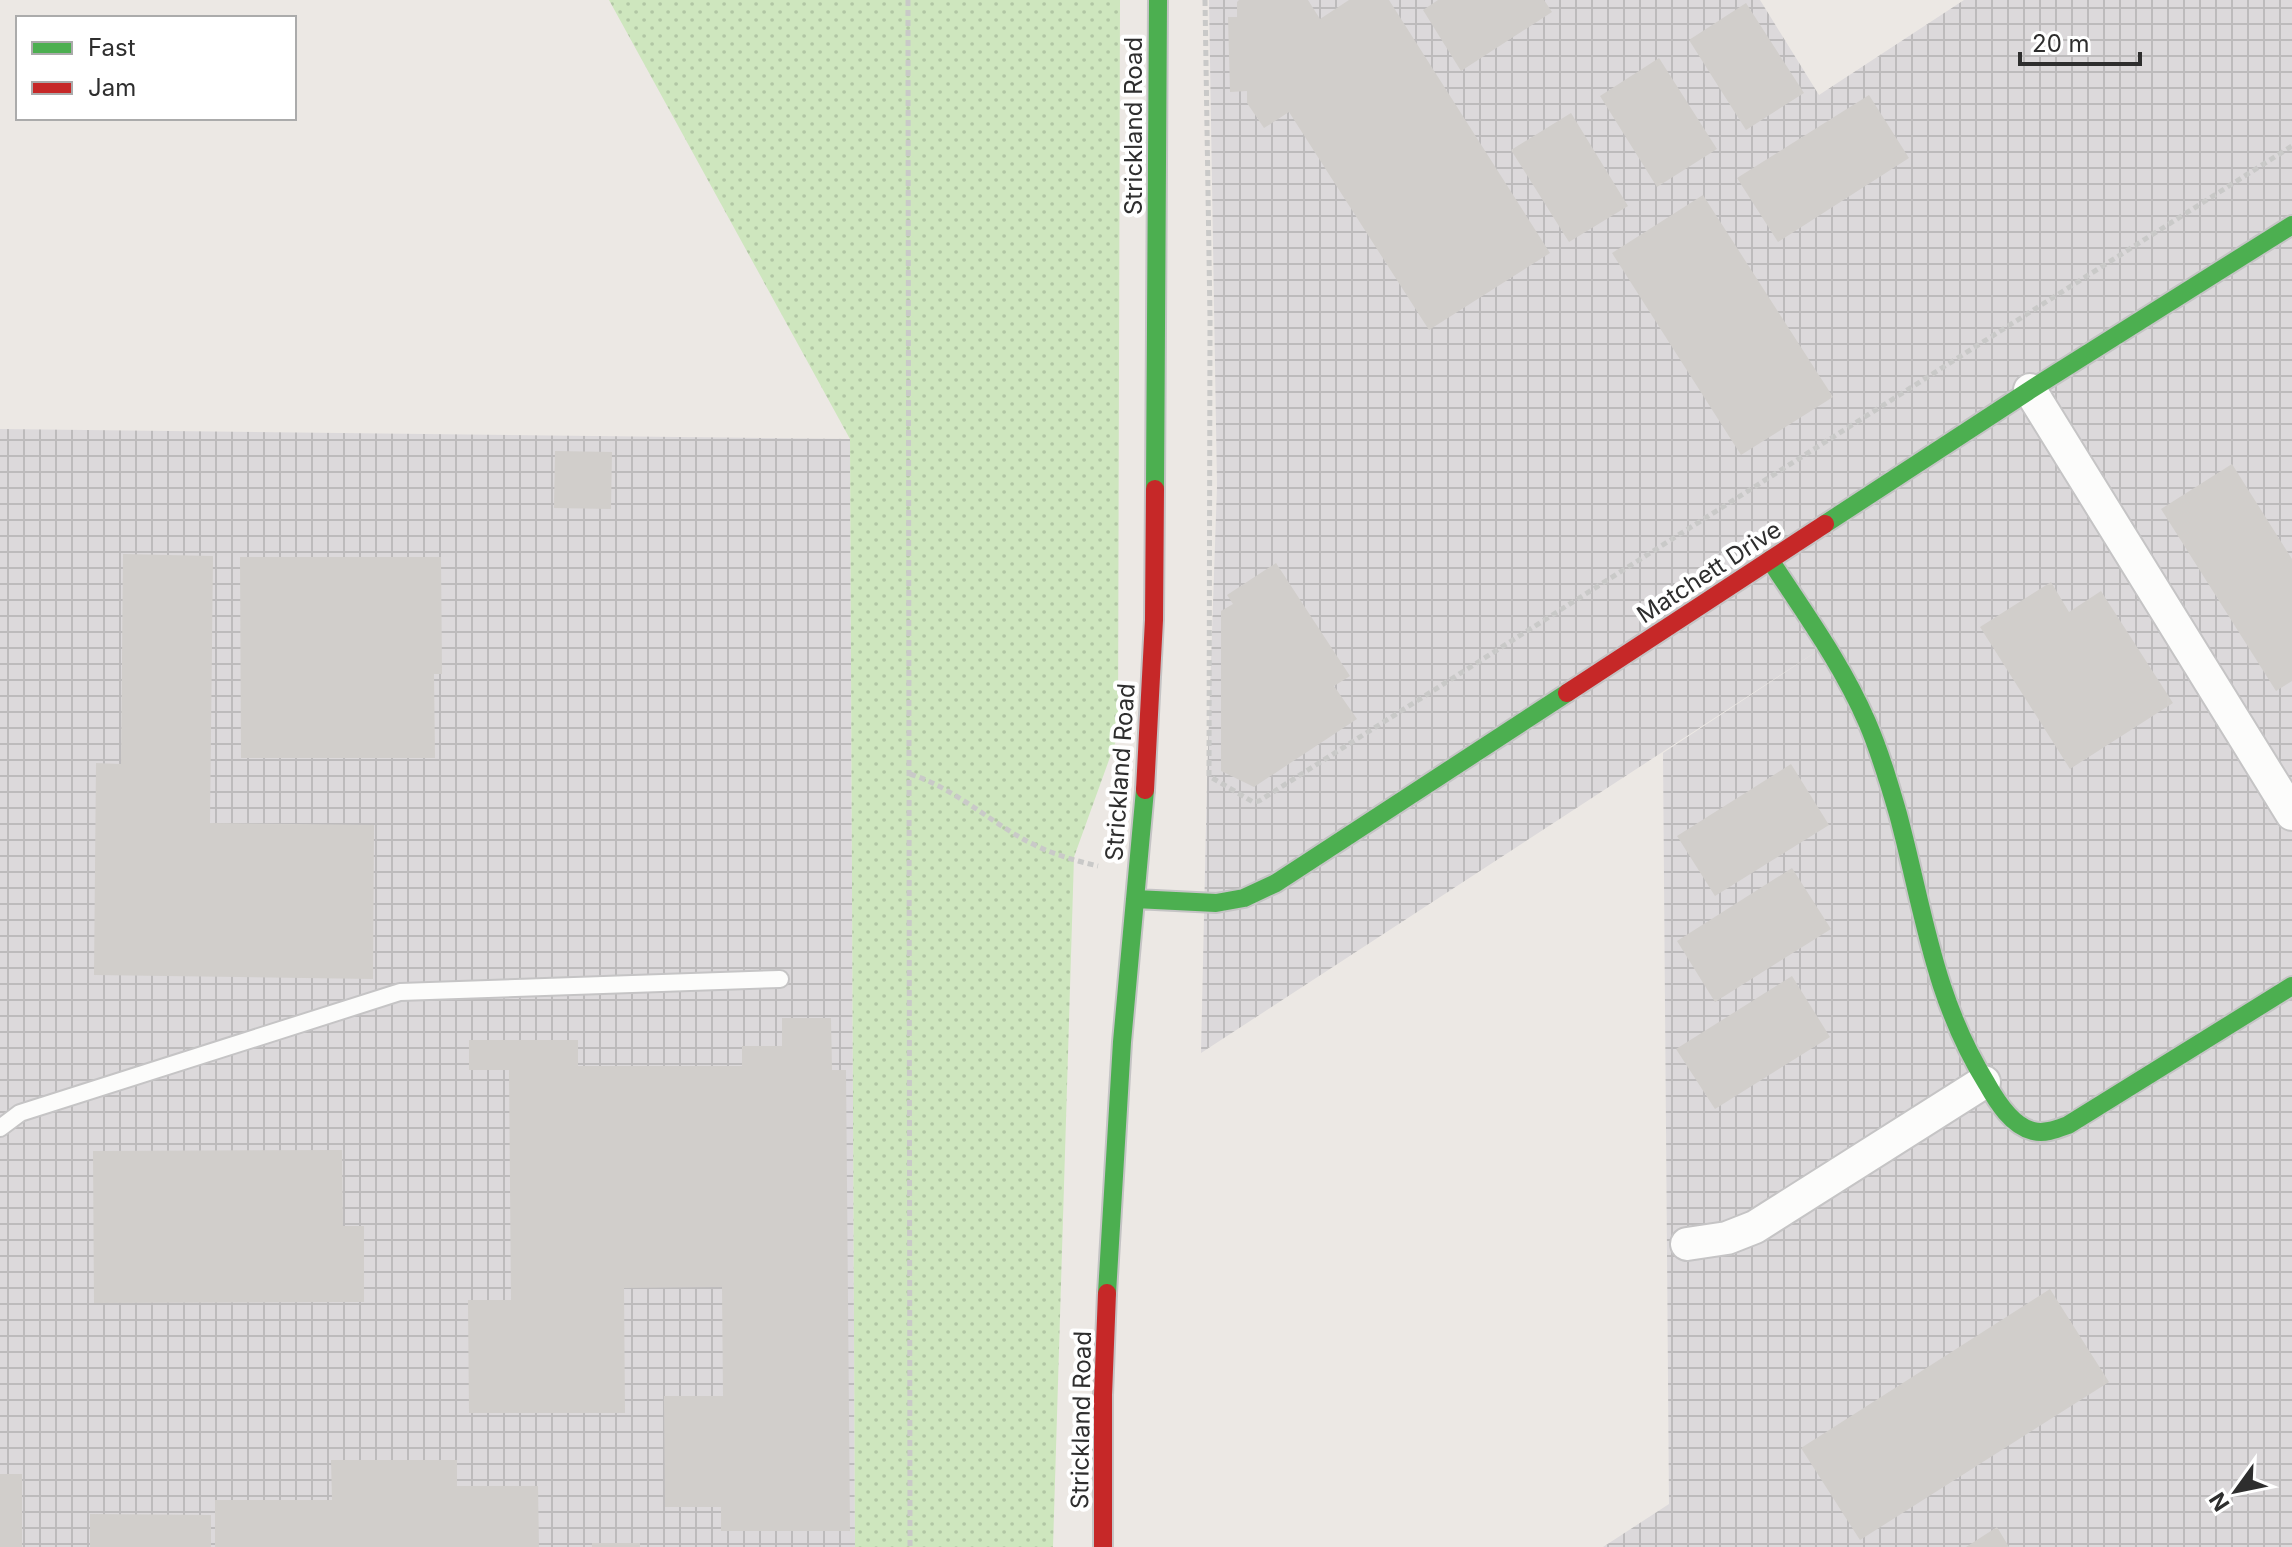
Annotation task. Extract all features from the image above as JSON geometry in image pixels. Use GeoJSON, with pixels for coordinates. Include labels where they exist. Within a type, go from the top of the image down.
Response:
{"type":"FeatureCollection","features":[{"type":"Feature","properties":{"kind":"street","name":"Strickland Road"},"geometry":{"type":"LineString","coordinates":[[1103,1547],[1103,1395],[1108,1271],[1122,1042],[1151,693],[1156,573],[1158,0]]}},
{"type":"Feature","properties":{"kind":"street","name":"Matchett Drive"},"geometry":{"type":"LineString","coordinates":[[1135,899],[1216,903],[1244,898],[1276,883],[2030,390],[2292,225]]}},
{"type":"Feature","properties":{"kind":"street"},"geometry":{"type":"LineString","coordinates":[[2030,390],[2292,814]]}},
{"type":"Feature","properties":{"kind":"street"},"geometry":{"type":"LineString","coordinates":[[1770,560],[1840,669],[1867,722],[1887,775],[1928,953],[1947,1007],[1984,1082],[2008,1115],[2027,1129],[2046,1133],[2068,1125],[2292,986]]}},
{"type":"Feature","properties":{"kind":"street"},"geometry":{"type":"LineString","coordinates":[[1687,1244],[1727,1238],[1755,1227],[1984,1082]]}},
{"type":"Feature","properties":{"kind":"lane"},"geometry":{"type":"LineString","coordinates":[[0,1128],[20,1113],[400,992],[780,979]]}},
{"type":"Feature","properties":{"kind":"lane"},"geometry":{"type":"LineString","coordinates":[[0,1110],[20,1113]]}},
{"type":"Feature","properties":{"kind":"path"},"geometry":{"type":"LineString","coordinates":[[908,0],[910,1547]]}},
{"type":"Feature","properties":{"kind":"path"},"geometry":{"type":"LineString","coordinates":[[1205,0],[1210,319],[1209,776],[1253,802],[2292,146]]}},
{"type":"Feature","properties":{"kind":"path"},"geometry":{"type":"LineString","coordinates":[[910,774],[940,785],[1046,851],[1080,862],[1137,873]]}},
{"type":"Feature","properties":{"kind":"shaded area"},"geometry":{"type":"Polygon","coordinates":[[[1209,0],[1760,0],[1819,95],[1964,0],[2292,0],[2292,1547],[1603,1547],[1669,1504],[1663,753],[1828,644],[1201,1053],[1217,486],[1209,0]]]}},
{"type":"Feature","properties":{"kind":"shaded area"},"geometry":{"type":"Polygon","coordinates":[[[0,429],[850,439],[855,1547],[0,1547],[0,429]]]}},
{"type":"Feature","properties":{"kind":"green space"},"geometry":{"type":"Polygon","coordinates":[[[609,0],[1120,0],[1118,735],[1074,857],[1053,1547],[855,1547],[850,439],[609,0]]]}},
{"type":"Feature","properties":{"kind":"building"},"geometry":{"type":"Polygon","coordinates":[[[1239,0],[1308,0],[1320,19],[1349,0],[1389,0],[1550,253],[1429,330],[1289,112],[1264,128],[1247,103],[1247,91],[1230,92],[1228,17],[1237,17],[1239,0]]]}},
{"type":"Feature","properties":{"kind":"building"},"geometry":{"type":"Polygon","coordinates":[[[1438,0],[1544,0],[1552,12],[1461,71],[1423,10],[1438,0]]]}},
{"type":"Feature","properties":{"kind":"building"},"geometry":{"type":"Polygon","coordinates":[[[1746,3],[1804,93],[1746,130],[1689,40],[1746,3]]]}},
{"type":"Feature","properties":{"kind":"building"},"geometry":{"type":"Polygon","coordinates":[[[1659,58],[1717,149],[1657,187],[1600,96],[1659,58]]]}},
{"type":"Feature","properties":{"kind":"building"},"geometry":{"type":"Polygon","coordinates":[[[1869,95],[1909,158],[1778,242],[1737,178],[1869,95]]]}},
{"type":"Feature","properties":{"kind":"building"},"geometry":{"type":"Polygon","coordinates":[[[1571,113],[1628,206],[1569,242],[1511,150],[1571,113]]]}},
{"type":"Feature","properties":{"kind":"building"},"geometry":{"type":"Polygon","coordinates":[[[1703,195],[1833,397],[1741,455],[1612,253],[1703,195]]]}},
{"type":"Feature","properties":{"kind":"building"},"geometry":{"type":"Polygon","coordinates":[[[555,451],[612,452],[611,509],[554,508],[555,451]]]}},
{"type":"Feature","properties":{"kind":"building"},"geometry":{"type":"Polygon","coordinates":[[[2232,464],[2292,559],[2292,681],[2276,691],[2161,509],[2232,464]]]}},
{"type":"Feature","properties":{"kind":"building"},"geometry":{"type":"Polygon","coordinates":[[[123,554],[213,556],[210,823],[374,825],[373,979],[94,975],[96,763],[121,764],[123,554]]]}},
{"type":"Feature","properties":{"kind":"building"},"geometry":{"type":"Polygon","coordinates":[[[240,557],[441,557],[442,674],[434,674],[435,758],[241,758],[240,557]]]}},
{"type":"Feature","properties":{"kind":"building"},"geometry":{"type":"Polygon","coordinates":[[[1276,563],[1350,676],[1334,686],[1357,719],[1254,787],[1221,771],[1221,611],[1233,604],[1227,595],[1276,563]]]}},
{"type":"Feature","properties":{"kind":"building"},"geometry":{"type":"Polygon","coordinates":[[[2051,582],[2069,612],[2101,591],[2173,703],[2070,769],[1980,627],[2051,582]]]}},
{"type":"Feature","properties":{"kind":"building"},"geometry":{"type":"Polygon","coordinates":[[[1791,764],[1829,825],[1715,896],[1677,836],[1791,764]]]}},
{"type":"Feature","properties":{"kind":"building"},"geometry":{"type":"Polygon","coordinates":[[[1792,868],[1831,929],[1715,1002],[1677,941],[1792,868]]]}},
{"type":"Feature","properties":{"kind":"building"},"geometry":{"type":"Polygon","coordinates":[[[1792,976],[1830,1037],[1715,1109],[1676,1049],[1792,976]]]}},
{"type":"Feature","properties":{"kind":"building"},"geometry":{"type":"Polygon","coordinates":[[[782,1018],[831,1018],[832,1070],[846,1070],[850,1531],[721,1531],[721,1507],[665,1507],[664,1396],[723,1396],[722,1287],[624,1288],[625,1413],[469,1413],[468,1300],[511,1300],[509,1070],[469,1070],[469,1040],[578,1040],[578,1066],[742,1066],[742,1046],[782,1046],[782,1018]]]}},
{"type":"Feature","properties":{"kind":"building"},"geometry":{"type":"Polygon","coordinates":[[[342,1150],[343,1226],[364,1226],[364,1302],[94,1303],[93,1151],[342,1150]]]}},
{"type":"Feature","properties":{"kind":"building"},"geometry":{"type":"Polygon","coordinates":[[[2050,1289],[2109,1382],[1860,1540],[1801,1448],[2050,1289]]]}},
{"type":"Feature","properties":{"kind":"building"},"geometry":{"type":"Polygon","coordinates":[[[331,1460],[457,1460],[457,1486],[538,1486],[539,1547],[215,1547],[215,1500],[332,1500],[331,1460]]]}},
{"type":"Feature","properties":{"kind":"building"},"geometry":{"type":"Polygon","coordinates":[[[0,1474],[22,1474],[22,1547],[0,1547],[0,1474]]]}},
{"type":"Feature","properties":{"kind":"building"},"geometry":{"type":"Polygon","coordinates":[[[90,1514],[211,1515],[211,1547],[90,1547],[90,1514]]]}},
{"type":"Feature","properties":{"kind":"building"},"geometry":{"type":"Polygon","coordinates":[[[1997,1527],[2009,1547],[1966,1547],[1997,1527]]]}},
{"type":"Feature","properties":{"kind":"building"},"geometry":{"type":"Polygon","coordinates":[[[592,1543],[640,1543],[640,1547],[592,1547],[592,1543]]]}},
{"type":"Feature","properties":{"kind":"traffic: fast"},"geometry":{"type":"LineString","coordinates":[[1155,489],[1158,0]]}},
{"type":"Feature","properties":{"kind":"traffic: fast"},"geometry":{"type":"LineString","coordinates":[[1825,524],[2292,225]]}},
{"type":"Feature","properties":{"kind":"traffic: fast"},"geometry":{"type":"LineString","coordinates":[[1770,560],[1834,659],[1867,722],[1895,802],[1932,953],[1954,1019],[1991,1091],[2018,1124],[2042,1132],[2068,1125],[2292,986]]}},
{"type":"Feature","properties":{"kind":"traffic: fast"},"geometry":{"type":"LineString","coordinates":[[1135,899],[1216,903],[1244,898],[1276,883],[1567,693]]}},
{"type":"Feature","properties":{"kind":"traffic: fast"},"geometry":{"type":"LineString","coordinates":[[1107,1293],[1122,1042],[1145,790]]}},
{"type":"Feature","properties":{"kind":"traffic: jam"},"geometry":{"type":"LineString","coordinates":[[1145,790],[1154,620],[1155,489]]}},
{"type":"Feature","properties":{"kind":"traffic: jam"},"geometry":{"type":"LineString","coordinates":[[1567,693],[1825,524]]}},
{"type":"Feature","properties":{"kind":"traffic: jam"},"geometry":{"type":"LineString","coordinates":[[1103,1547],[1107,1293]]}}]}
